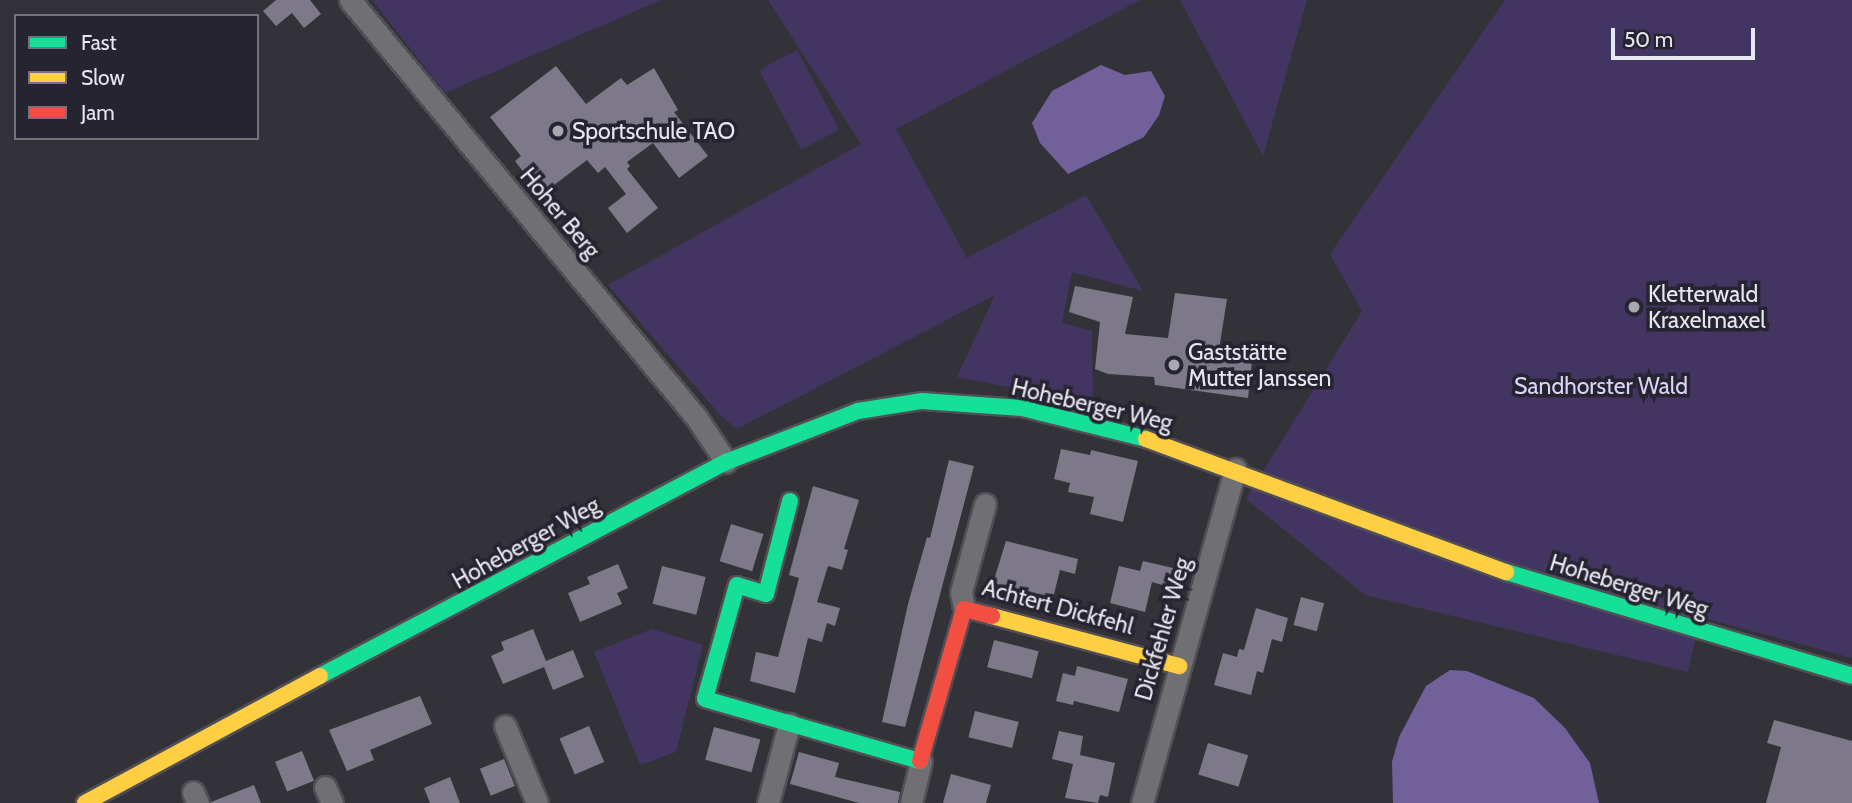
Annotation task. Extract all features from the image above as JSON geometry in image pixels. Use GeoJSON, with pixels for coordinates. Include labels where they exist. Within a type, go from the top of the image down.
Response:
{"type":"FeatureCollection","features":[{"type":"Feature","properties":{"kind":"street","name":"Hoher Berg"},"geometry":{"type":"LineString","coordinates":[[350,0],[696,417],[726,462]]}},
{"type":"Feature","properties":{"kind":"street","name":"Hoheberger Weg"},"geometry":{"type":"LineString","coordinates":[[85,803],[275,699],[456,607],[726,462],[858,411],[922,401],[1022,408],[1163,443],[1523,578],[1852,676]]}},
{"type":"Feature","properties":{"kind":"street","name":"Dickfehler Weg"},"geometry":{"type":"LineString","coordinates":[[1142,803],[1236,469]]}},
{"type":"Feature","properties":{"kind":"street"},"geometry":{"type":"LineString","coordinates":[[790,501],[766,594],[737,585],[705,699],[921,761]]}},
{"type":"Feature","properties":{"kind":"street","name":"Achtert Dickfehl"},"geometry":{"type":"LineString","coordinates":[[911,803],[964,609],[961,592],[985,504]]}},
{"type":"Feature","properties":{"kind":"street","name":"Achtert Dickfehl"},"geometry":{"type":"LineString","coordinates":[[964,609],[1179,666]]}},
{"type":"Feature","properties":{"kind":"street"},"geometry":{"type":"LineString","coordinates":[[768,803],[789,724]]}},
{"type":"Feature","properties":{"kind":"street"},"geometry":{"type":"LineString","coordinates":[[505,726],[537,803]]}},
{"type":"Feature","properties":{"kind":"green space"},"geometry":{"type":"Polygon","coordinates":[[[372,0],[661,0],[445,93],[372,0]]]}},
{"type":"Feature","properties":{"kind":"green space"},"geometry":{"type":"Polygon","coordinates":[[[768,0],[1140,0],[896,129],[967,258],[1086,195],[1143,291],[1072,272],[1062,323],[1092,331],[1093,403],[957,377],[995,295],[737,429],[721,416],[608,285],[861,144],[768,0]]]}},
{"type":"Feature","properties":{"kind":"green space"},"geometry":{"type":"Polygon","coordinates":[[[1180,0],[1307,0],[1263,156],[1180,0]]]}},
{"type":"Feature","properties":{"kind":"green space","name":"Sandhorster Wald"},"geometry":{"type":"Polygon","coordinates":[[[1505,0],[1852,0],[1852,658],[1700,617],[1688,672],[1365,595],[1246,499],[1362,311],[1330,254],[1505,0]]]}},
{"type":"Feature","properties":{"kind":"green space"},"geometry":{"type":"Polygon","coordinates":[[[797,50],[839,129],[801,150],[759,70],[797,50]]]}},
{"type":"Feature","properties":{"kind":"green space"},"geometry":{"type":"Polygon","coordinates":[[[652,629],[703,645],[676,752],[640,765],[594,652],[652,629]]]}},
{"type":"Feature","properties":{"kind":"shaded area"},"geometry":{"type":"Polygon","coordinates":[[[1101,65],[1125,75],[1151,71],[1165,96],[1159,115],[1144,137],[1068,174],[1040,143],[1032,123],[1052,91],[1101,65]]]}},
{"type":"Feature","properties":{"kind":"shaded area"},"geometry":{"type":"Polygon","coordinates":[[[1450,670],[1467,671],[1534,698],[1565,728],[1590,763],[1599,803],[1393,803],[1392,762],[1399,737],[1426,686],[1450,670]]]}},
{"type":"Feature","properties":{"kind":"building"},"geometry":{"type":"Polygon","coordinates":[[[276,0],[310,0],[321,14],[304,28],[292,13],[276,26],[263,11],[276,0]]]}},
{"type":"Feature","properties":{"kind":"building","name":"Sportschule TAO"},"geometry":{"type":"Polygon","coordinates":[[[556,66],[586,104],[621,78],[627,85],[654,68],[678,110],[674,112],[708,156],[679,178],[653,143],[627,162],[630,166],[627,169],[658,208],[627,233],[608,208],[626,194],[605,167],[598,173],[587,160],[541,195],[515,161],[521,156],[490,117],[556,66]]]}},
{"type":"Feature","properties":{"kind":"building"},"geometry":{"type":"Polygon","coordinates":[[[1075,286],[1133,297],[1125,334],[1168,338],[1175,293],[1227,299],[1218,356],[1252,361],[1248,398],[1155,385],[1154,377],[1108,374],[1095,369],[1100,322],[1069,312],[1075,286]]]}},
{"type":"Feature","properties":{"kind":"building"},"geometry":{"type":"Polygon","coordinates":[[[1061,449],[1090,455],[1091,450],[1138,461],[1123,522],[1090,514],[1094,497],[1068,492],[1070,483],[1054,479],[1061,449]]]}},
{"type":"Feature","properties":{"kind":"building"},"geometry":{"type":"Polygon","coordinates":[[[949,460],[974,466],[905,727],[882,722],[908,604],[927,537],[930,538],[949,460]]]}},
{"type":"Feature","properties":{"kind":"building"},"geometry":{"type":"Polygon","coordinates":[[[813,486],[859,500],[844,549],[848,550],[842,570],[828,566],[817,602],[840,608],[835,626],[827,623],[822,642],[808,638],[795,693],[750,681],[756,652],[778,657],[799,578],[789,575],[813,486]]]}},
{"type":"Feature","properties":{"kind":"building"},"geometry":{"type":"Polygon","coordinates":[[[731,524],[764,534],[752,571],[720,561],[731,524]]]}},
{"type":"Feature","properties":{"kind":"building"},"geometry":{"type":"Polygon","coordinates":[[[1006,541],[1078,559],[1075,574],[1060,570],[1053,598],[993,583],[1006,541]]]}},
{"type":"Feature","properties":{"kind":"building"},"geometry":{"type":"Polygon","coordinates":[[[1143,561],[1173,568],[1169,587],[1152,582],[1145,612],[1110,603],[1119,566],[1140,571],[1143,561]]]}},
{"type":"Feature","properties":{"kind":"building"},"geometry":{"type":"Polygon","coordinates":[[[618,564],[628,588],[617,593],[622,604],[580,622],[568,593],[590,584],[587,577],[618,564]]]}},
{"type":"Feature","properties":{"kind":"building"},"geometry":{"type":"Polygon","coordinates":[[[662,566],[706,577],[696,615],[653,604],[662,566]]]}},
{"type":"Feature","properties":{"kind":"building"},"geometry":{"type":"Polygon","coordinates":[[[1301,597],[1324,603],[1317,631],[1293,625],[1301,597]]]}},
{"type":"Feature","properties":{"kind":"building"},"geometry":{"type":"Polygon","coordinates":[[[1256,608],[1288,618],[1282,642],[1272,639],[1263,673],[1257,671],[1251,695],[1214,685],[1223,653],[1237,657],[1239,649],[1244,650],[1256,608]]]}},
{"type":"Feature","properties":{"kind":"building"},"geometry":{"type":"Polygon","coordinates":[[[533,629],[546,661],[573,650],[584,677],[553,690],[544,667],[503,684],[491,656],[504,650],[501,642],[533,629]]]}},
{"type":"Feature","properties":{"kind":"building"},"geometry":{"type":"Polygon","coordinates":[[[994,640],[1039,651],[1032,678],[987,667],[994,640]]]}},
{"type":"Feature","properties":{"kind":"building"},"geometry":{"type":"Polygon","coordinates":[[[1077,666],[1128,679],[1119,712],[1074,701],[1073,705],[1056,701],[1063,673],[1075,676],[1077,666]]]}},
{"type":"Feature","properties":{"kind":"building"},"geometry":{"type":"Polygon","coordinates":[[[420,696],[432,724],[370,750],[374,760],[347,771],[329,730],[420,696]]]}},
{"type":"Feature","properties":{"kind":"building"},"geometry":{"type":"Polygon","coordinates":[[[975,711],[1019,722],[1012,748],[968,737],[975,711]]]}},
{"type":"Feature","properties":{"kind":"building"},"geometry":{"type":"Polygon","coordinates":[[[1774,720],[1852,741],[1852,803],[1766,803],[1781,747],[1767,743],[1774,720]]]}},
{"type":"Feature","properties":{"kind":"building"},"geometry":{"type":"Polygon","coordinates":[[[589,726],[604,762],[575,774],[560,739],[589,726]]]}},
{"type":"Feature","properties":{"kind":"building"},"geometry":{"type":"Polygon","coordinates":[[[714,727],[760,739],[752,772],[705,760],[714,727]]]}},
{"type":"Feature","properties":{"kind":"building"},"geometry":{"type":"Polygon","coordinates":[[[1059,731],[1083,736],[1080,755],[1115,763],[1108,797],[1100,795],[1098,803],[1065,798],[1073,764],[1052,759],[1059,731]]]}},
{"type":"Feature","properties":{"kind":"building"},"geometry":{"type":"Polygon","coordinates":[[[1208,743],[1248,755],[1239,787],[1198,775],[1208,743]]]}},
{"type":"Feature","properties":{"kind":"building"},"geometry":{"type":"Polygon","coordinates":[[[302,751],[314,781],[287,792],[275,762],[302,751]]]}},
{"type":"Feature","properties":{"kind":"building"},"geometry":{"type":"Polygon","coordinates":[[[799,752],[839,763],[835,777],[900,792],[898,803],[859,803],[790,784],[799,752]]]}},
{"type":"Feature","properties":{"kind":"building"},"geometry":{"type":"Polygon","coordinates":[[[504,759],[515,786],[491,796],[480,769],[504,759]]]}},
{"type":"Feature","properties":{"kind":"building"},"geometry":{"type":"Polygon","coordinates":[[[951,774],[991,785],[986,803],[943,803],[951,774]]]}},
{"type":"Feature","properties":{"kind":"building"},"geometry":{"type":"Polygon","coordinates":[[[450,777],[460,803],[430,803],[424,788],[450,777]]]}},
{"type":"Feature","properties":{"kind":"building"},"geometry":{"type":"Polygon","coordinates":[[[254,785],[261,803],[211,803],[211,802],[254,785]]]}},
{"type":"Feature","properties":{"kind":"traffic: fast"},"geometry":{"type":"LineString","coordinates":[[320,676],[726,462],[858,411],[922,401],[1022,408],[1146,439]]}},
{"type":"Feature","properties":{"kind":"traffic: fast"},"geometry":{"type":"LineString","coordinates":[[790,501],[766,594],[737,585],[705,699],[920,761]]}},
{"type":"Feature","properties":{"kind":"traffic: fast"},"geometry":{"type":"LineString","coordinates":[[1506,572],[1852,676]]}},
{"type":"Feature","properties":{"kind":"traffic: slow"},"geometry":{"type":"LineString","coordinates":[[1146,439],[1506,572]]}},
{"type":"Feature","properties":{"kind":"traffic: slow"},"geometry":{"type":"LineString","coordinates":[[992,616],[1179,666]]}},
{"type":"Feature","properties":{"kind":"traffic: slow"},"geometry":{"type":"LineString","coordinates":[[85,803],[320,676]]}},
{"type":"Feature","properties":{"kind":"traffic: jam"},"geometry":{"type":"LineString","coordinates":[[920,761],[964,609],[992,616]]}},
{"type":"Feature","properties":{"kind":"place","name":"Sportschule TAO"},"geometry":{"type":"Point","coordinates":[558,131]}},
{"type":"Feature","properties":{"kind":"place","name":"Kletterwald Kraxelmaxel"},"geometry":{"type":"Point","coordinates":[1634,307]}},
{"type":"Feature","properties":{"kind":"place","name":"Gaststätte Mutter Janssen"},"geometry":{"type":"Point","coordinates":[1174,365]}}]}
